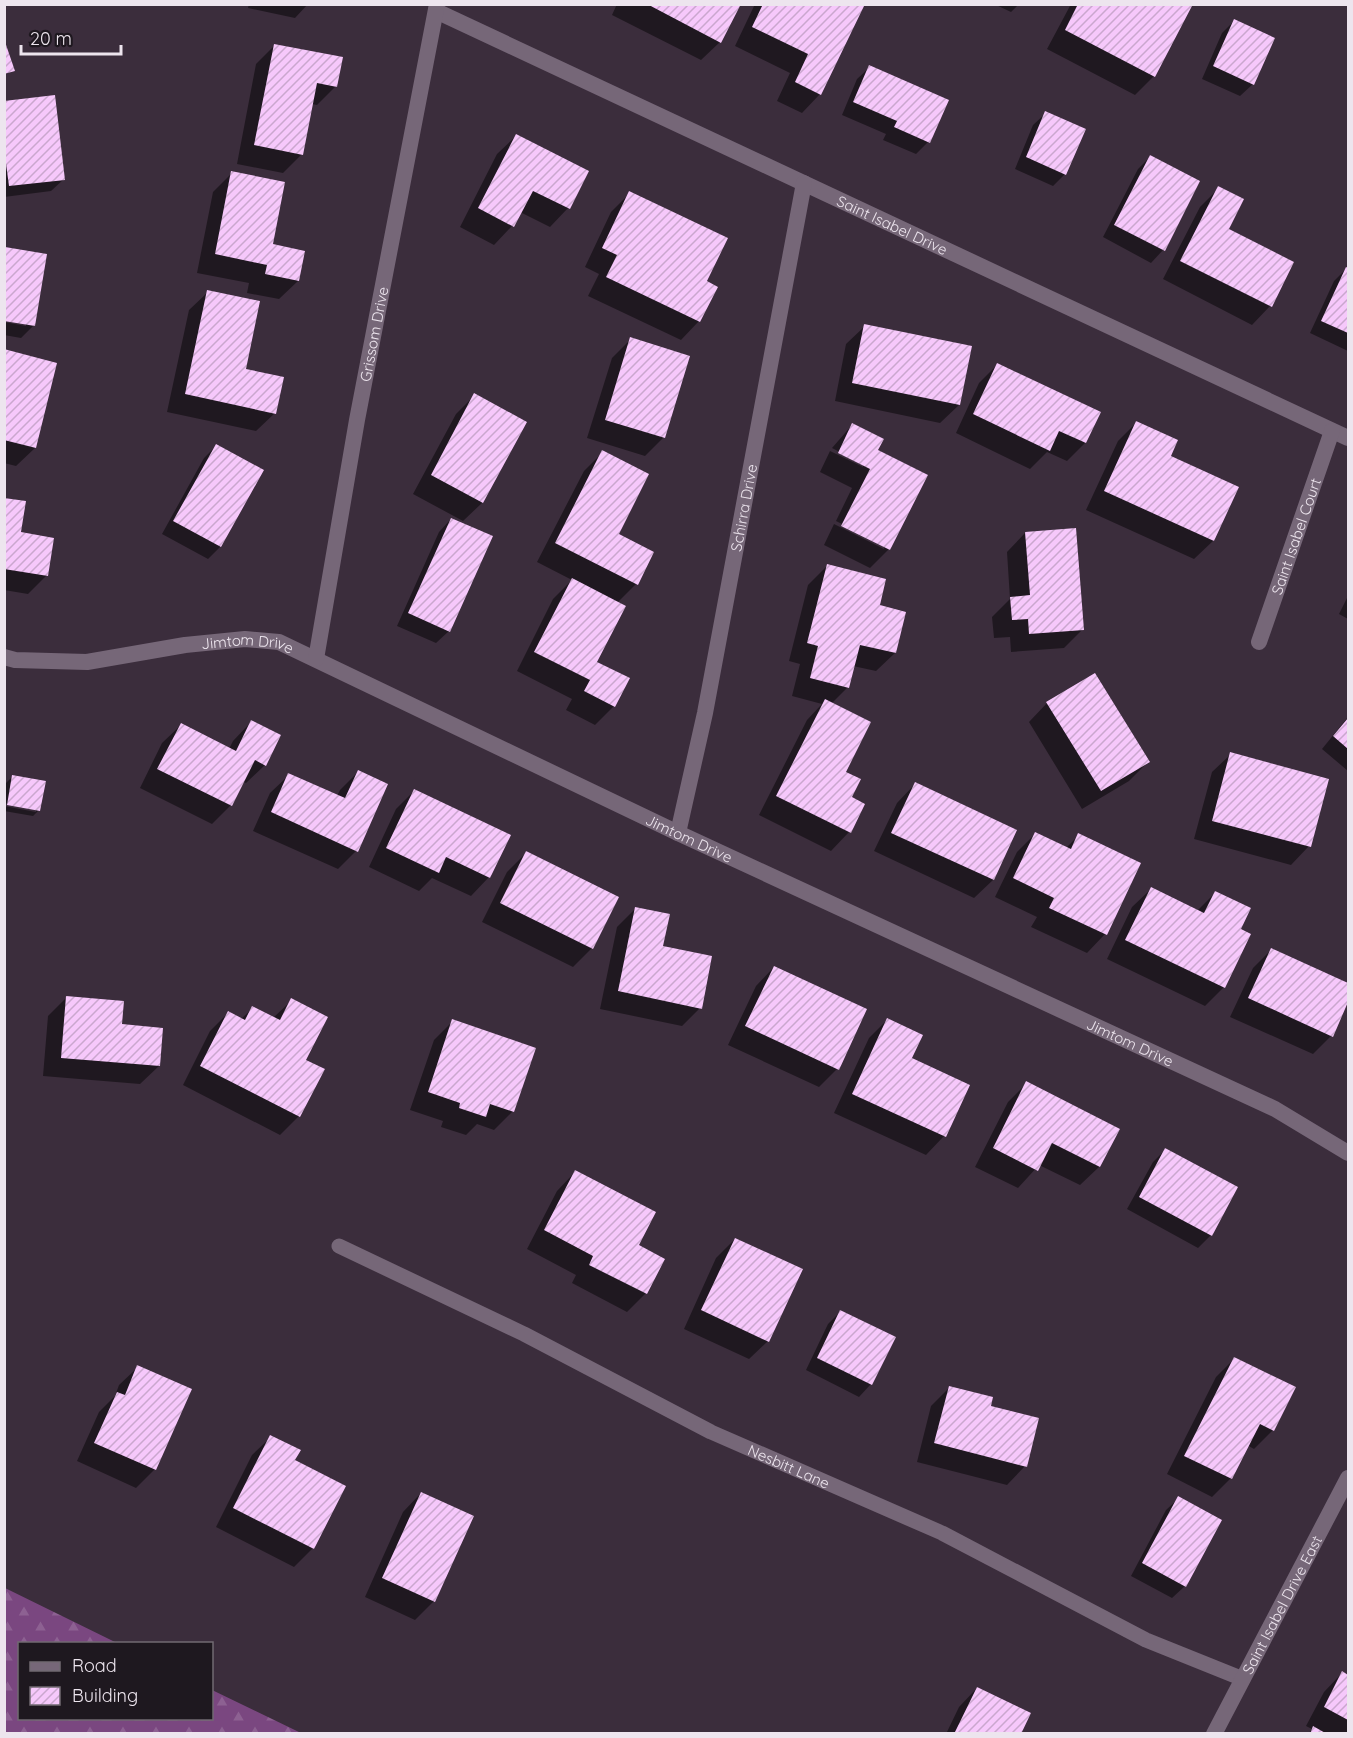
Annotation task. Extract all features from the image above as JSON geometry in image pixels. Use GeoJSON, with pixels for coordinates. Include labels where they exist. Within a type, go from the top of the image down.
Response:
{"type":"FeatureCollection","features":[{"type":"Feature","properties":{"kind":"street","name":"Saint Isabel Drive"},"geometry":{"type":"LineString","coordinates":[[436,8],[1348,438]]}},
{"type":"Feature","properties":{"kind":"street","name":"Grissom Drive"},"geometry":{"type":"LineString","coordinates":[[316,659],[357,420],[436,8]]}},
{"type":"Feature","properties":{"kind":"street","name":"Schirra Drive"},"geometry":{"type":"LineString","coordinates":[[678,833],[705,713],[804,183]]}},
{"type":"Feature","properties":{"kind":"street","name":"Saint Isabel Court"},"geometry":{"type":"LineString","coordinates":[[1259,642],[1332,431]]}},
{"type":"Feature","properties":{"kind":"street","name":"Jimtom Drive"},"geometry":{"type":"LineString","coordinates":[[4,657],[15,660],[87,662],[185,645],[245,639],[279,642],[678,833],[1275,1109],[1348,1153]]}},
{"type":"Feature","properties":{"kind":"street","name":"Saint Isabel Drive East"},"geometry":{"type":"LineString","coordinates":[[1214,1734],[1348,1478]]}},
{"type":"Feature","properties":{"kind":"lane","name":"Nesbitt Lane"},"geometry":{"type":"LineString","coordinates":[[339,1246],[524,1334],[711,1432],[942,1533],[1146,1640],[1243,1679]]}},
{"type":"Feature","properties":{"kind":"green space"},"geometry":{"type":"Polygon","coordinates":[[[5,1588],[115,1642],[18,1642],[18,1720],[213,1720],[213,1690],[301,1733],[5,1733],[5,1588]]]}},
{"type":"Feature","properties":{"kind":"building"},"geometry":{"type":"Polygon","coordinates":[[[647,4],[741,4],[721,43],[647,4]]]}},
{"type":"Feature","properties":{"kind":"building"},"geometry":{"type":"Polygon","coordinates":[[[763,4],[865,4],[821,95],[795,82],[808,54],[752,27],[763,4]]]}},
{"type":"Feature","properties":{"kind":"building"},"geometry":{"type":"Polygon","coordinates":[[[1078,4],[1193,4],[1155,77],[1065,30],[1078,4]]]}},
{"type":"Feature","properties":{"kind":"building"},"geometry":{"type":"Polygon","coordinates":[[[1234,19],[1275,38],[1254,85],[1213,66],[1234,19]]]}},
{"type":"Feature","properties":{"kind":"building"},"geometry":{"type":"Polygon","coordinates":[[[4,39],[15,71],[4,74],[4,39]]]}},
{"type":"Feature","properties":{"kind":"building"},"geometry":{"type":"Polygon","coordinates":[[[274,44],[343,57],[337,87],[317,83],[303,155],[254,145],[274,44]]]}},
{"type":"Feature","properties":{"kind":"building"},"geometry":{"type":"Polygon","coordinates":[[[869,65],[949,100],[930,143],[894,127],[897,121],[853,102],[869,65]]]}},
{"type":"Feature","properties":{"kind":"building"},"geometry":{"type":"Polygon","coordinates":[[[55,95],[65,180],[9,186],[4,149],[4,101],[55,95]]]}},
{"type":"Feature","properties":{"kind":"building"},"geometry":{"type":"Polygon","coordinates":[[[1045,111],[1086,129],[1066,175],[1026,157],[1045,111]]]}},
{"type":"Feature","properties":{"kind":"building"},"geometry":{"type":"Polygon","coordinates":[[[516,134],[589,171],[570,209],[533,191],[514,227],[478,208],[516,134]]]}},
{"type":"Feature","properties":{"kind":"building"},"geometry":{"type":"Polygon","coordinates":[[[1150,155],[1200,181],[1165,251],[1114,225],[1150,155]]]}},
{"type":"Feature","properties":{"kind":"building"},"geometry":{"type":"Polygon","coordinates":[[[231,171],[285,182],[273,244],[305,251],[299,281],[265,274],[267,265],[215,254],[231,171]]]}},
{"type":"Feature","properties":{"kind":"building"},"geometry":{"type":"Polygon","coordinates":[[[1218,186],[1244,199],[1229,229],[1294,262],[1272,307],[1180,261],[1218,186]]]}},
{"type":"Feature","properties":{"kind":"building"},"geometry":{"type":"Polygon","coordinates":[[[629,191],[728,238],[707,281],[718,287],[700,322],[606,277],[617,255],[602,248],[629,191]]]}},
{"type":"Feature","properties":{"kind":"building"},"geometry":{"type":"Polygon","coordinates":[[[5,247],[47,254],[35,326],[4,321],[5,247]]]}},
{"type":"Feature","properties":{"kind":"building"},"geometry":{"type":"Polygon","coordinates":[[[1346,267],[1348,268],[1348,333],[1321,321],[1346,267]]]}},
{"type":"Feature","properties":{"kind":"building"},"geometry":{"type":"Polygon","coordinates":[[[207,290],[260,301],[246,369],[284,377],[276,414],[185,394],[207,290]]]}},
{"type":"Feature","properties":{"kind":"building"},"geometry":{"type":"Polygon","coordinates":[[[864,324],[972,346],[960,405],[852,383],[864,324]]]}},
{"type":"Feature","properties":{"kind":"building"},"geometry":{"type":"Polygon","coordinates":[[[630,337],[690,356],[665,438],[605,420],[630,337]]]}},
{"type":"Feature","properties":{"kind":"building"},"geometry":{"type":"Polygon","coordinates":[[[4,349],[57,363],[36,448],[4,440],[4,349]]]}},
{"type":"Feature","properties":{"kind":"building"},"geometry":{"type":"Polygon","coordinates":[[[997,363],[1101,412],[1086,443],[1059,431],[1050,451],[973,414],[997,363]]]}},
{"type":"Feature","properties":{"kind":"building"},"geometry":{"type":"Polygon","coordinates":[[[474,393],[527,422],[483,503],[431,475],[474,393]]]}},
{"type":"Feature","properties":{"kind":"building"},"geometry":{"type":"Polygon","coordinates":[[[1136,421],[1178,440],[1171,456],[1239,487],[1214,541],[1104,491],[1136,421]]]}},
{"type":"Feature","properties":{"kind":"building"},"geometry":{"type":"Polygon","coordinates":[[[852,423],[884,439],[878,450],[928,475],[890,550],[841,526],[870,469],[838,453],[852,423]]]}},
{"type":"Feature","properties":{"kind":"building"},"geometry":{"type":"Polygon","coordinates":[[[216,444],[264,470],[221,547],[173,521],[216,444]]]}},
{"type":"Feature","properties":{"kind":"building"},"geometry":{"type":"Polygon","coordinates":[[[602,450],[649,474],[619,534],[654,552],[638,585],[555,543],[602,450]]]}},
{"type":"Feature","properties":{"kind":"building"},"geometry":{"type":"Polygon","coordinates":[[[4,498],[26,501],[21,532],[54,538],[48,576],[4,569],[4,498]]]}},
{"type":"Feature","properties":{"kind":"building"},"geometry":{"type":"Polygon","coordinates":[[[451,518],[493,536],[450,632],[408,613],[451,518]]]}},
{"type":"Feature","properties":{"kind":"building"},"geometry":{"type":"Polygon","coordinates":[[[1076,528],[1084,630],[1029,634],[1028,619],[1012,620],[1010,597],[1030,595],[1025,532],[1076,528]]]}},
{"type":"Feature","properties":{"kind":"building"},"geometry":{"type":"Polygon","coordinates":[[[827,564],[886,579],[880,605],[906,612],[896,653],[860,645],[849,688],[810,678],[818,646],[807,643],[827,564]]]}},
{"type":"Feature","properties":{"kind":"building"},"geometry":{"type":"Polygon","coordinates":[[[572,578],[626,606],[597,662],[630,678],[615,707],[584,691],[590,680],[534,652],[572,578]]]}},
{"type":"Feature","properties":{"kind":"building"},"geometry":{"type":"Polygon","coordinates":[[[1095,673],[1150,762],[1101,791],[1046,702],[1095,673]]]}},
{"type":"Feature","properties":{"kind":"building"},"geometry":{"type":"Polygon","coordinates":[[[825,699],[871,722],[846,772],[861,779],[852,797],[865,804],[851,833],[776,796],[825,699]]]}},
{"type":"Feature","properties":{"kind":"building"},"geometry":{"type":"Polygon","coordinates":[[[1348,718],[1348,749],[1333,736],[1348,718]]]}},
{"type":"Feature","properties":{"kind":"building"},"geometry":{"type":"Polygon","coordinates":[[[251,720],[281,735],[266,766],[255,760],[232,806],[157,769],[181,723],[236,751],[251,720]]]}},
{"type":"Feature","properties":{"kind":"building"},"geometry":{"type":"Polygon","coordinates":[[[1230,752],[1329,779],[1311,847],[1212,821],[1230,752]]]}},
{"type":"Feature","properties":{"kind":"building"},"geometry":{"type":"Polygon","coordinates":[[[358,770],[388,784],[358,852],[271,812],[288,773],[345,798],[358,770]]]}},
{"type":"Feature","properties":{"kind":"building"},"geometry":{"type":"Polygon","coordinates":[[[12,775],[46,781],[40,811],[7,805],[12,775]]]}},
{"type":"Feature","properties":{"kind":"building"},"geometry":{"type":"Polygon","coordinates":[[[915,782],[1017,830],[994,880],[891,833],[915,782]]]}},
{"type":"Feature","properties":{"kind":"building"},"geometry":{"type":"Polygon","coordinates":[[[414,789],[511,835],[490,878],[446,857],[439,873],[386,848],[414,789]]]}},
{"type":"Feature","properties":{"kind":"building"},"geometry":{"type":"Polygon","coordinates":[[[1035,832],[1071,849],[1078,833],[1141,863],[1107,935],[1049,908],[1054,898],[1013,878],[1035,832]]]}},
{"type":"Feature","properties":{"kind":"building"},"geometry":{"type":"Polygon","coordinates":[[[526,851],[619,897],[593,949],[500,903],[526,851]]]}},
{"type":"Feature","properties":{"kind":"building"},"geometry":{"type":"Polygon","coordinates":[[[1151,887],[1204,913],[1215,891],[1251,908],[1241,929],[1251,934],[1225,988],[1125,940],[1151,887]]]}},
{"type":"Feature","properties":{"kind":"building"},"geometry":{"type":"Polygon","coordinates":[[[635,907],[670,914],[663,946],[712,956],[702,1009],[618,991],[635,907]]]}},
{"type":"Feature","properties":{"kind":"building"},"geometry":{"type":"Polygon","coordinates":[[[1271,948],[1348,983],[1348,1002],[1333,1037],[1248,998],[1271,948]]]}},
{"type":"Feature","properties":{"kind":"building"},"geometry":{"type":"Polygon","coordinates":[[[774,966],[867,1009],[839,1070],[745,1026],[774,966]]]}},
{"type":"Feature","properties":{"kind":"building"},"geometry":{"type":"Polygon","coordinates":[[[66,996],[124,1001],[122,1024],[163,1028],[160,1066],[61,1058],[66,996]]]}},
{"type":"Feature","properties":{"kind":"building"},"geometry":{"type":"Polygon","coordinates":[[[291,998],[328,1017],[306,1060],[325,1069],[300,1117],[200,1066],[228,1011],[245,1020],[252,1006],[280,1020],[291,998]]]}},
{"type":"Feature","properties":{"kind":"building"},"geometry":{"type":"Polygon","coordinates":[[[887,1018],[923,1035],[912,1058],[970,1085],[946,1137],[852,1094],[887,1018]]]}},
{"type":"Feature","properties":{"kind":"building"},"geometry":{"type":"Polygon","coordinates":[[[452,1019],[536,1048],[514,1112],[490,1104],[486,1117],[459,1108],[460,1103],[428,1092],[452,1019]]]}},
{"type":"Feature","properties":{"kind":"building"},"geometry":{"type":"Polygon","coordinates":[[[1026,1081],[1120,1129],[1100,1167],[1052,1143],[1038,1171],[993,1148],[1026,1081]]]}},
{"type":"Feature","properties":{"kind":"building"},"geometry":{"type":"Polygon","coordinates":[[[1165,1148],[1238,1187],[1212,1236],[1139,1197],[1165,1148]]]}},
{"type":"Feature","properties":{"kind":"building"},"geometry":{"type":"Polygon","coordinates":[[[575,1170],[656,1212],[639,1245],[665,1259],[647,1294],[589,1265],[593,1256],[544,1230],[575,1170]]]}},
{"type":"Feature","properties":{"kind":"building"},"geometry":{"type":"Polygon","coordinates":[[[735,1238],[803,1269],[769,1342],[701,1310],[735,1238]]]}},
{"type":"Feature","properties":{"kind":"building"},"geometry":{"type":"Polygon","coordinates":[[[840,1310],[896,1337],[872,1385],[817,1358],[840,1310]]]}},
{"type":"Feature","properties":{"kind":"building"},"geometry":{"type":"Polygon","coordinates":[[[1234,1357],[1296,1387],[1274,1431],[1260,1424],[1232,1479],[1184,1456],[1234,1357]]]}},
{"type":"Feature","properties":{"kind":"building"},"geometry":{"type":"Polygon","coordinates":[[[137,1365],[192,1389],[156,1470],[94,1443],[117,1392],[125,1395],[137,1365]]]}},
{"type":"Feature","properties":{"kind":"building"},"geometry":{"type":"Polygon","coordinates":[[[949,1386],[993,1397],[991,1406],[1039,1418],[1027,1467],[934,1443],[949,1386]]]}},
{"type":"Feature","properties":{"kind":"building"},"geometry":{"type":"Polygon","coordinates":[[[270,1435],[301,1450],[295,1460],[346,1486],[314,1549],[233,1508],[270,1435]]]}},
{"type":"Feature","properties":{"kind":"building"},"geometry":{"type":"Polygon","coordinates":[[[421,1492],[474,1516],[435,1602],[382,1578],[421,1492]]]}},
{"type":"Feature","properties":{"kind":"building"},"geometry":{"type":"Polygon","coordinates":[[[1178,1496],[1222,1520],[1186,1587],[1142,1563],[1178,1496]]]}},
{"type":"Feature","properties":{"kind":"building"},"geometry":{"type":"Polygon","coordinates":[[[1342,1671],[1348,1675],[1348,1720],[1324,1707],[1342,1671]]]}},
{"type":"Feature","properties":{"kind":"building"},"geometry":{"type":"Polygon","coordinates":[[[977,1687],[1031,1713],[1021,1734],[954,1734],[977,1687]]]}},
{"type":"Feature","properties":{"kind":"building"},"geometry":{"type":"Polygon","coordinates":[[[1313,1726],[1327,1734],[1310,1734],[1313,1726]]]}}]}
